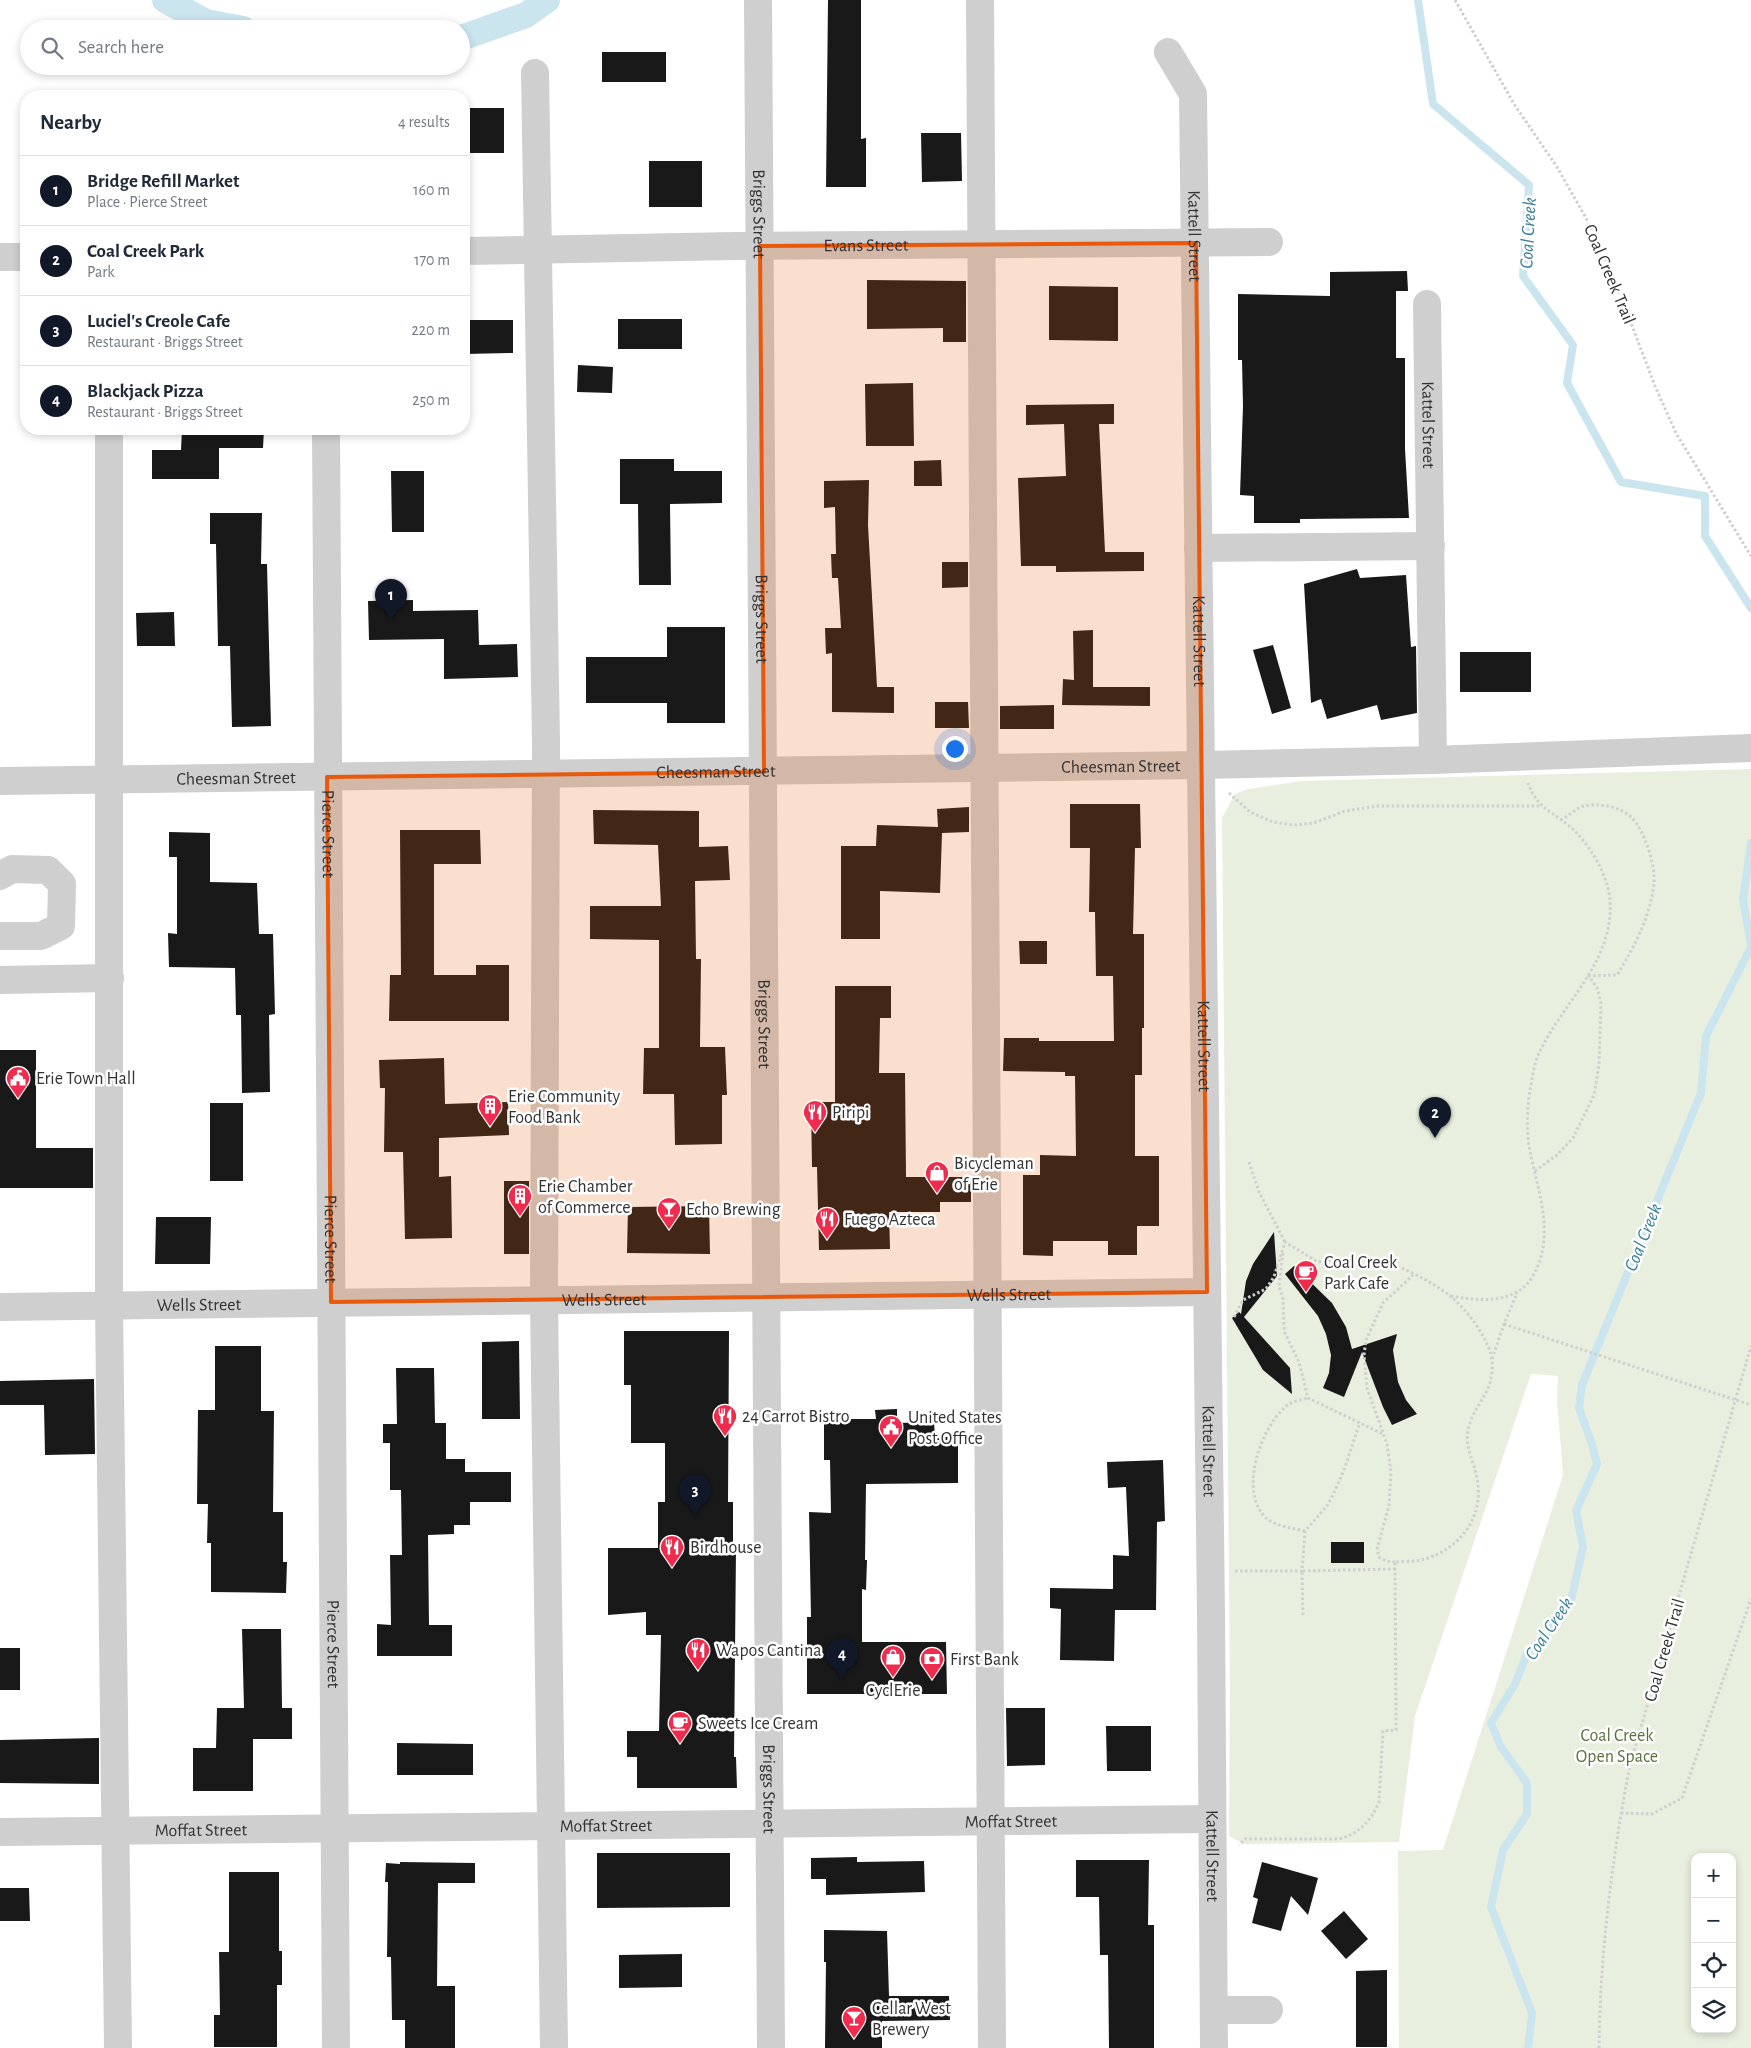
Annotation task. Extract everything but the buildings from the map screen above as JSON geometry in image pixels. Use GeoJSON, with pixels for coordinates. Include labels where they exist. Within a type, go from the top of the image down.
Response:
{"type":"FeatureCollection","features":[{"type":"Feature","properties":{"kind":"street","name":"Briggs Street"},"geometry":{"type":"LineString","coordinates":[[758,0],[772,2048]]}},
{"type":"Feature","properties":{"kind":"street"},"geometry":{"type":"LineString","coordinates":[[980,0],[979,245],[992,2048]]}},
{"type":"Feature","properties":{"kind":"street","name":"Kattell Street"},"geometry":{"type":"LineString","coordinates":[[1168,52],[1193,94],[1214,2048]]}},
{"type":"Feature","properties":{"kind":"street"},"geometry":{"type":"LineString","coordinates":[[536,73],[545,774],[544,1300],[554,2048]]}},
{"type":"Feature","properties":{"kind":"street","name":"Evans Street"},"geometry":{"type":"LineString","coordinates":[[470,251],[760,246],[1269,242]]}},
{"type":"Feature","properties":{"kind":"street"},"geometry":{"type":"LineString","coordinates":[[0,257],[20,257]]}},
{"type":"Feature","properties":{"kind":"street","name":"Kattel Street"},"geometry":{"type":"LineString","coordinates":[[1427,304],[1433,760]]}},
{"type":"Feature","properties":{"kind":"street"},"geometry":{"type":"LineString","coordinates":[[109,435],[111,779],[109,1305],[118,2048]]}},
{"type":"Feature","properties":{"kind":"street","name":"Pierce Street"},"geometry":{"type":"LineString","coordinates":[[326,435],[336,2048]]}},
{"type":"Feature","properties":{"kind":"street"},"geometry":{"type":"LineString","coordinates":[[1198,548],[1431,546]]}},
{"type":"Feature","properties":{"kind":"street","name":"Cheesman Street"},"geometry":{"type":"LineString","coordinates":[[0,781],[1201,765],[1433,760],[1684,748],[1751,748]]}},
{"type":"Feature","properties":{"kind":"street"},"geometry":{"type":"LineString","coordinates":[[0,876],[12,869],[48,870],[62,884],[61,926],[41,936],[0,936]]}},
{"type":"Feature","properties":{"kind":"street"},"geometry":{"type":"LineString","coordinates":[[0,980],[110,978]]}},
{"type":"Feature","properties":{"kind":"street","name":"Wells Street"},"geometry":{"type":"LineString","coordinates":[[0,1307],[1207,1292]]}},
{"type":"Feature","properties":{"kind":"street","name":"Moffat Street"},"geometry":{"type":"LineString","coordinates":[[0,1832],[1212,1818]]}},
{"type":"Feature","properties":{"kind":"street"},"geometry":{"type":"LineString","coordinates":[[1214,2010],[1269,2010]]}},
{"type":"Feature","properties":{"kind":"path","name":"Coal Creek Trail"},"geometry":{"type":"LineString","coordinates":[[1455,0],[1514,104],[1557,167],[1586,218],[1612,273],[1655,386],[1676,433],[1751,556]]}},
{"type":"Feature","properties":{"kind":"path"},"geometry":{"type":"LineString","coordinates":[[1413,1275],[1383,1303],[1366,1340],[1364,1371],[1367,1388],[1387,1444],[1391,1472],[1389,1506],[1377,1549],[1379,1557],[1386,1561],[1395,1562],[1421,1560],[1446,1550],[1466,1533],[1473,1520],[1478,1502],[1478,1478],[1468,1452],[1470,1421],[1484,1399],[1490,1384],[1492,1360],[1504,1324],[1518,1292],[1532,1278],[1540,1262],[1544,1239],[1544,1214],[1530,1151],[1527,1123],[1530,1091],[1539,1052],[1600,957],[1608,930],[1610,899],[1603,874],[1580,836],[1533,797],[1518,756]]}},
{"type":"Feature","properties":{"kind":"path"},"geometry":{"type":"LineString","coordinates":[[1228,793],[1250,812],[1273,822],[1293,825],[1314,823],[1345,811],[1378,806],[1542,806]]}},
{"type":"Feature","properties":{"kind":"path"},"geometry":{"type":"LineString","coordinates":[[1561,820],[1581,807],[1598,804],[1616,808],[1631,817],[1650,854],[1654,883],[1646,918],[1632,952],[1617,975],[1589,976]]}},
{"type":"Feature","properties":{"kind":"path"},"geometry":{"type":"LineString","coordinates":[[1535,1171],[1557,1155],[1572,1138],[1594,1095],[1599,1065],[1601,1003],[1597,988],[1589,976]]}},
{"type":"Feature","properties":{"kind":"path"},"geometry":{"type":"LineString","coordinates":[[1249,1162],[1260,1192],[1285,1242],[1318,1262],[1347,1257],[1375,1260],[1413,1275],[1450,1296],[1477,1326],[1487,1344],[1492,1360]]}},
{"type":"Feature","properties":{"kind":"path"},"geometry":{"type":"LineString","coordinates":[[1231,1325],[1243,1300],[1266,1290],[1274,1277],[1285,1242]]}},
{"type":"Feature","properties":{"kind":"path"},"geometry":{"type":"LineString","coordinates":[[1285,1242],[1279,1286],[1282,1299],[1282,1316],[1290,1347],[1299,1362],[1308,1398]]}},
{"type":"Feature","properties":{"kind":"path"},"geometry":{"type":"LineString","coordinates":[[1450,1296],[1471,1299],[1500,1299],[1518,1292]]}},
{"type":"Feature","properties":{"kind":"path"},"geometry":{"type":"LineString","coordinates":[[1504,1324],[1751,1405]]}},
{"type":"Feature","properties":{"kind":"path","name":"Coal Creek Trail"},"geometry":{"type":"LineString","coordinates":[[1599,2048],[1604,1946],[1621,1813],[1630,1766],[1751,1346]]}},
{"type":"Feature","properties":{"kind":"path"},"geometry":{"type":"LineString","coordinates":[[1305,1531],[1276,1524],[1264,1516],[1257,1503],[1253,1468],[1260,1448],[1277,1417],[1290,1404],[1308,1398],[1383,1434]]}},
{"type":"Feature","properties":{"kind":"path"},"geometry":{"type":"LineString","coordinates":[[1303,1616],[1302,1571],[1305,1531],[1327,1506],[1333,1495],[1344,1470],[1360,1422]]}},
{"type":"Feature","properties":{"kind":"path"},"geometry":{"type":"LineString","coordinates":[[1212,1847],[1233,1851],[1245,1839],[1339,1839],[1351,1836],[1366,1824],[1375,1812],[1379,1802],[1383,1730],[1396,1730],[1395,1562]]}},
{"type":"Feature","properties":{"kind":"path"},"geometry":{"type":"LineString","coordinates":[[1232,1571],[1395,1569]]}},
{"type":"Feature","properties":{"kind":"path"},"geometry":{"type":"LineString","coordinates":[[1621,1813],[1652,1814],[1682,1798],[1751,1599]]}},
{"type":"Feature","properties":{"kind":"highlighted area"},"geometry":{"type":"Polygon","coordinates":[[[1196,243],[1207,1292],[331,1302],[327,777],[764,772],[760,246],[1196,243]]]}},
{"type":"Feature","properties":{"kind":"green space","name":"Coal Creek Open Space"},"geometry":{"type":"Polygon","coordinates":[[[1751,769],[1751,2048],[1399,2048],[1398,1851],[1443,1850],[1563,1475],[1557,1399],[1558,1376],[1531,1374],[1415,1716],[1399,1842],[1244,1844],[1229,1836],[1230,1687],[1222,818],[1235,794],[1248,789],[1302,781],[1751,769]]]}},
{"type":"Feature","properties":{"kind":"waterway"},"geometry":{"type":"LineString","coordinates":[[165,0],[202,20]]}},
{"type":"Feature","properties":{"kind":"waterway"},"geometry":{"type":"LineString","coordinates":[[470,35],[526,15],[547,0]]}},
{"type":"Feature","properties":{"kind":"waterway","name":"Coal Creek"},"geometry":{"type":"LineString","coordinates":[[1418,0],[1433,104],[1529,185],[1523,276],[1573,345],[1567,383],[1621,482],[1705,496],[1705,536],[1751,608]]}},
{"type":"Feature","properties":{"kind":"waterway","name":"Coal Creek"},"geometry":{"type":"LineString","coordinates":[[1751,843],[1743,899],[1751,945]]}},
{"type":"Feature","properties":{"kind":"waterway","name":"Coal Creek"},"geometry":{"type":"LineString","coordinates":[[1528,2048],[1532,2013],[1491,1907],[1503,1850],[1527,1814],[1527,1783],[1501,1747],[1491,1723],[1515,1684],[1527,1654],[1550,1631],[1571,1600],[1583,1547],[1576,1511],[1597,1464],[1579,1408],[1582,1385],[1701,1093],[1706,1036],[1751,947]]}},
{"type":"Feature","properties":{"kind":"place","name":"Bridge Refill Market"},"geometry":{"type":"Point","coordinates":[391,620]}},
{"type":"Feature","properties":{"kind":"place","name":"Erie Town Hall"},"geometry":{"type":"Point","coordinates":[18,1099]}},
{"type":"Feature","properties":{"kind":"place","name":"Erie Community Food Bank"},"geometry":{"type":"Point","coordinates":[490,1127]}},
{"type":"Feature","properties":{"kind":"place","name":"Piripi"},"geometry":{"type":"Point","coordinates":[815,1133]}},
{"type":"Feature","properties":{"kind":"place","name":"Coal Creek Park"},"geometry":{"type":"Point","coordinates":[1435,1138]}},
{"type":"Feature","properties":{"kind":"place","name":"Bicycleman of Erie"},"geometry":{"type":"Point","coordinates":[937,1194]}},
{"type":"Feature","properties":{"kind":"place","name":"Erie Chamber of Commerce"},"geometry":{"type":"Point","coordinates":[520,1217]}},
{"type":"Feature","properties":{"kind":"place","name":"Echo Brewing"},"geometry":{"type":"Point","coordinates":[669,1230]}},
{"type":"Feature","properties":{"kind":"place","name":"Fuego Azteca"},"geometry":{"type":"Point","coordinates":[827,1240]}},
{"type":"Feature","properties":{"kind":"place","name":"Coal Creek Park Cafe"},"geometry":{"type":"Point","coordinates":[1306,1293]}},
{"type":"Feature","properties":{"kind":"place","name":"24 Carrot Bistro"},"geometry":{"type":"Point","coordinates":[725,1437]}},
{"type":"Feature","properties":{"kind":"place","name":"United States Post Office"},"geometry":{"type":"Point","coordinates":[891,1448]}},
{"type":"Feature","properties":{"kind":"place","name":"Luciel's Creole Cafe"},"geometry":{"type":"Point","coordinates":[695,1515]}},
{"type":"Feature","properties":{"kind":"place","name":"Birdhouse"},"geometry":{"type":"Point","coordinates":[672,1568]}},
{"type":"Feature","properties":{"kind":"place","name":"Wapos Cantina"},"geometry":{"type":"Point","coordinates":[698,1671]}},
{"type":"Feature","properties":{"kind":"place","name":"CyclErie"},"geometry":{"type":"Point","coordinates":[893,1678]}},
{"type":"Feature","properties":{"kind":"place","name":"Blackjack Pizza"},"geometry":{"type":"Point","coordinates":[842,1679]}},
{"type":"Feature","properties":{"kind":"place","name":"First Bank"},"geometry":{"type":"Point","coordinates":[932,1680]}},
{"type":"Feature","properties":{"kind":"place","name":"Sweets Ice Cream"},"geometry":{"type":"Point","coordinates":[680,1744]}},
{"type":"Feature","properties":{"kind":"place","name":"Cellar West Brewery"},"geometry":{"type":"Point","coordinates":[854,2039]}}]}
